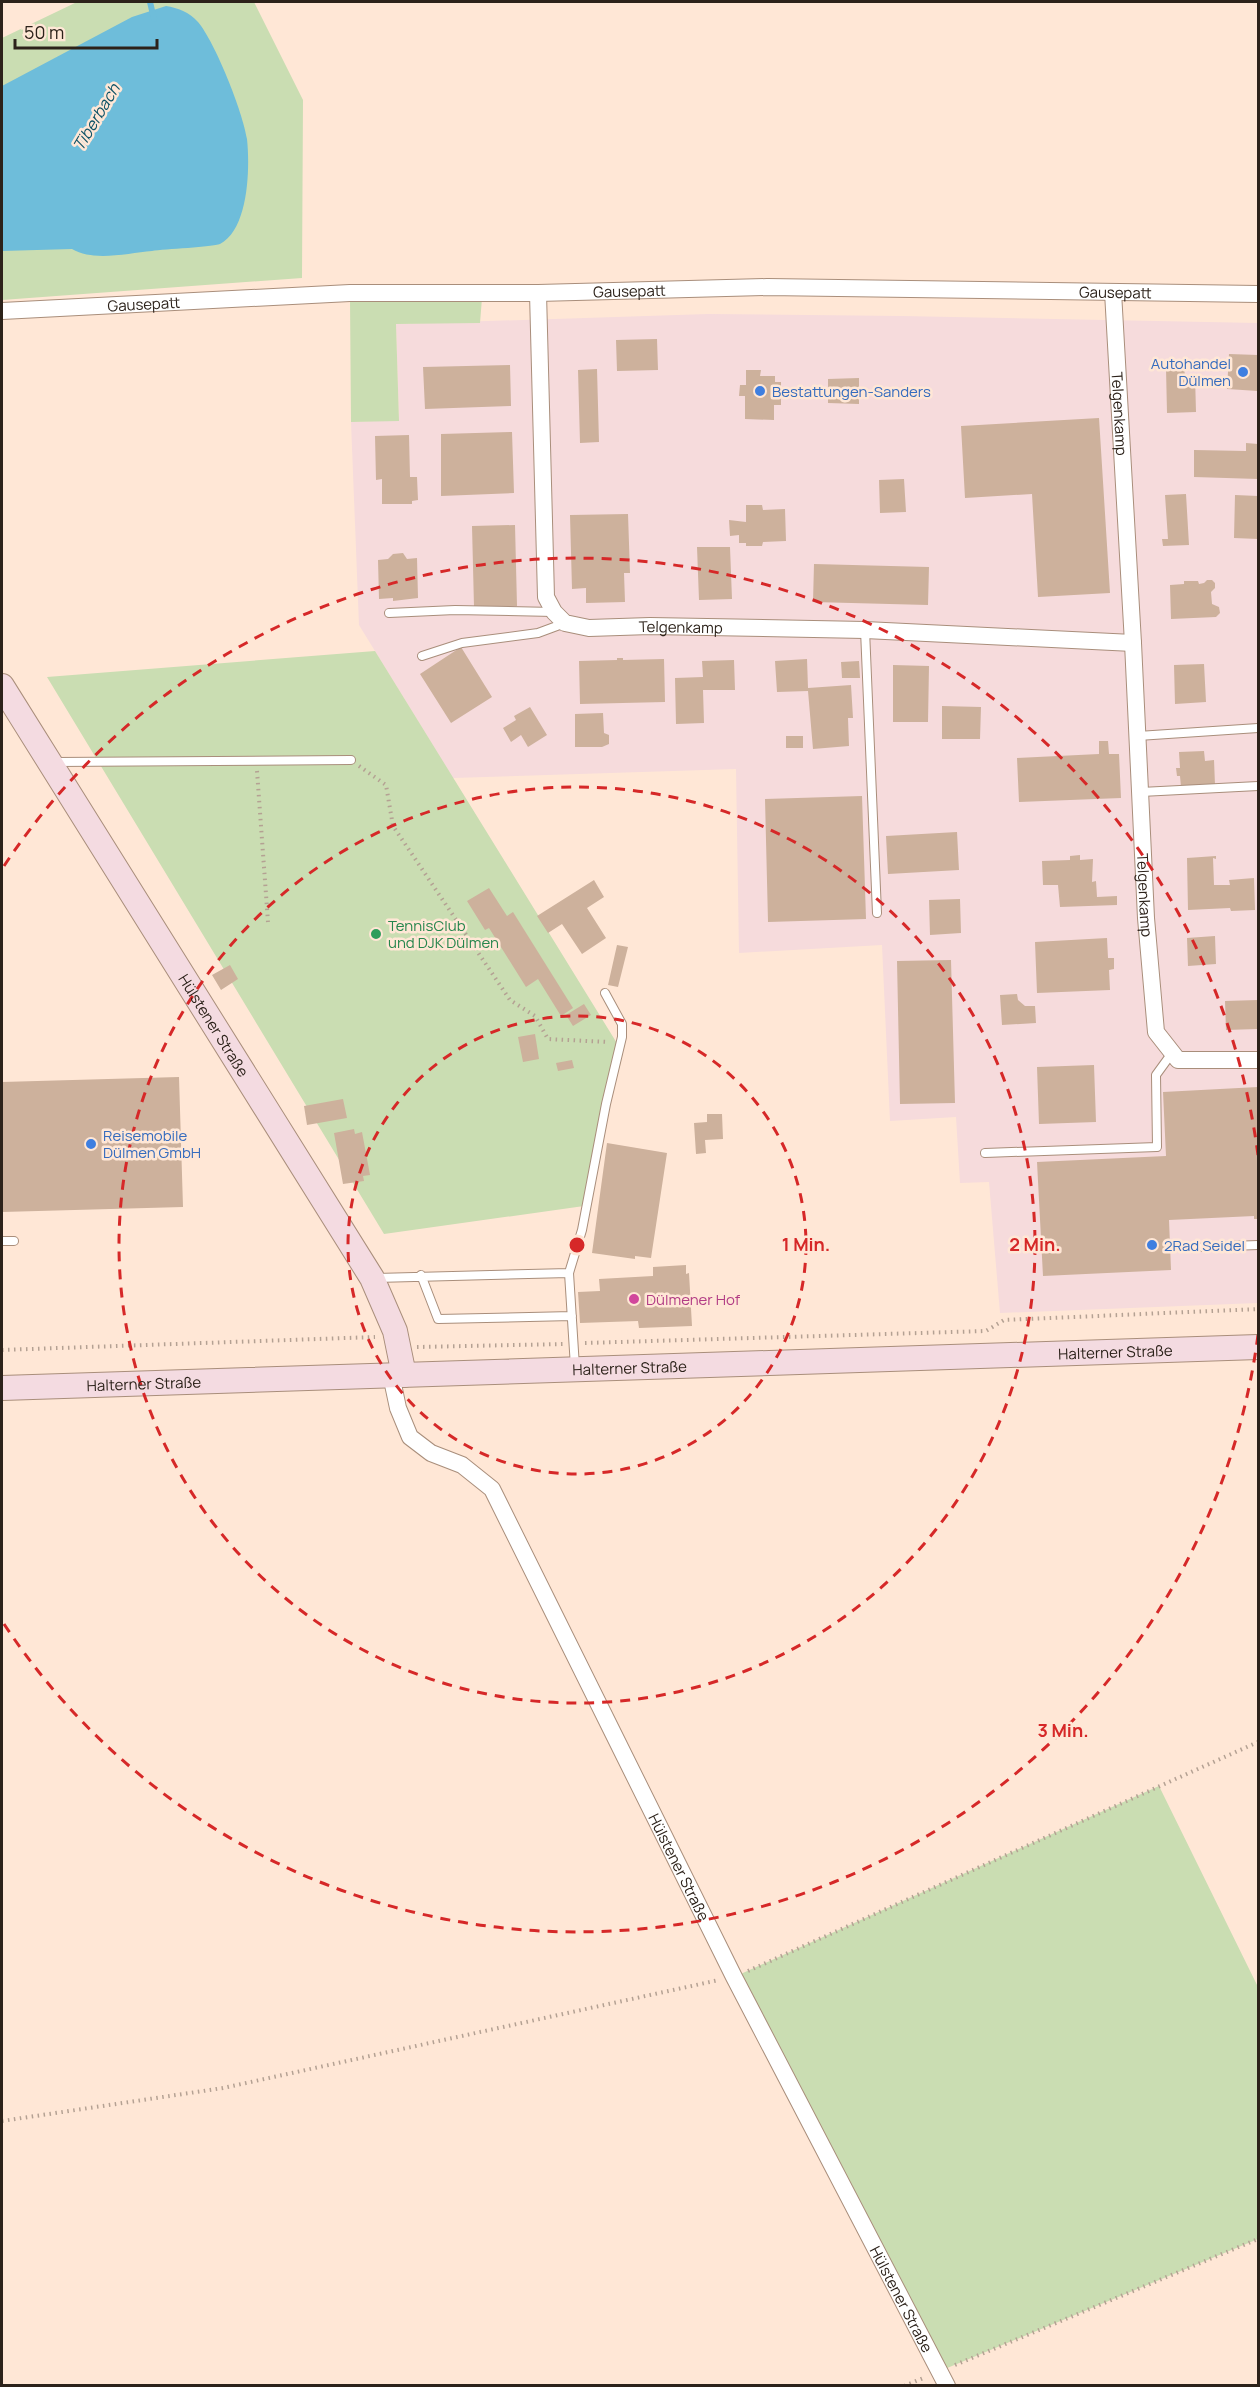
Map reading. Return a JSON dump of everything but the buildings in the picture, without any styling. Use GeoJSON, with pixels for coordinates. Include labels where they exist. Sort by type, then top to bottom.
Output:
{"type":"FeatureCollection","features":[{"type":"Feature","properties":{"kind":"main road","name":"Hülstener Straße"},"geometry":{"type":"LineString","coordinates":[[2,686],[372,1278],[398,1342],[398,1375]]}},
{"type":"Feature","properties":{"kind":"main road","name":"Halterner Straße"},"geometry":{"type":"LineString","coordinates":[[2,1388],[1258,1347]]}},
{"type":"Feature","properties":{"kind":"street","name":"Gausepatt"},"geometry":{"type":"LineString","coordinates":[[2,311],[311,295],[538,293],[767,287],[1258,294]]}},
{"type":"Feature","properties":{"kind":"street","name":"Telgenkamp"},"geometry":{"type":"LineString","coordinates":[[1113,292],[1146,918],[1156,1032],[1172,1053]]}},
{"type":"Feature","properties":{"kind":"street"},"geometry":{"type":"LineString","coordinates":[[538,293],[546,597],[559,618]]}},
{"type":"Feature","properties":{"kind":"street","name":"Telgenkamp"},"geometry":{"type":"LineString","coordinates":[[559,618],[589,628],[865,630],[1133,642]]}},
{"type":"Feature","properties":{"kind":"street"},"geometry":{"type":"LineString","coordinates":[[1172,1053],[1178,1060],[1258,1060]]}},
{"type":"Feature","properties":{"kind":"street","name":"Hülstener Straße"},"geometry":{"type":"LineString","coordinates":[[398,1375],[398,1408],[410,1437],[431,1453],[462,1465],[492,1490],[734,1977],[943,2378]]}},
{"type":"Feature","properties":{"kind":"lane"},"geometry":{"type":"LineString","coordinates":[[389,613],[455,610],[559,618]]}},
{"type":"Feature","properties":{"kind":"lane"},"geometry":{"type":"LineString","coordinates":[[422,656],[462,643],[538,633],[559,618]]}},
{"type":"Feature","properties":{"kind":"lane"},"geometry":{"type":"LineString","coordinates":[[865,630],[877,913]]}},
{"type":"Feature","properties":{"kind":"lane"},"geometry":{"type":"LineString","coordinates":[[1138,736],[1258,728]]}},
{"type":"Feature","properties":{"kind":"lane"},"geometry":{"type":"LineString","coordinates":[[49,762],[351,760]]}},
{"type":"Feature","properties":{"kind":"lane"},"geometry":{"type":"LineString","coordinates":[[1141,792],[1258,786]]}},
{"type":"Feature","properties":{"kind":"lane"},"geometry":{"type":"LineString","coordinates":[[575,1370],[569,1273],[582,1230],[621,1041],[622,1024],[605,993]]}},
{"type":"Feature","properties":{"kind":"lane"},"geometry":{"type":"LineString","coordinates":[[985,1153],[1157,1147],[1156,1075],[1172,1053]]}},
{"type":"Feature","properties":{"kind":"lane"},"geometry":{"type":"LineString","coordinates":[[2,1241],[14,1241]]}},
{"type":"Feature","properties":{"kind":"lane"},"geometry":{"type":"LineString","coordinates":[[1203,1247],[1258,1245]]}},
{"type":"Feature","properties":{"kind":"lane"},"geometry":{"type":"LineString","coordinates":[[372,1278],[569,1273]]}},
{"type":"Feature","properties":{"kind":"lane"},"geometry":{"type":"LineString","coordinates":[[421,1275],[438,1319],[572,1316]]}},
{"type":"Feature","properties":{"kind":"path"},"geometry":{"type":"LineString","coordinates":[[351,760],[386,785],[393,826],[510,1000],[534,1016],[548,1039],[621,1041]]}},
{"type":"Feature","properties":{"kind":"path"},"geometry":{"type":"LineString","coordinates":[[257,761],[267,922]]}},
{"type":"Feature","properties":{"kind":"path"},"geometry":{"type":"LineString","coordinates":[[2,1350],[370,1336],[424,1348],[986,1331],[1004,1320],[1258,1309]]}},
{"type":"Feature","properties":{"kind":"path"},"geometry":{"type":"LineString","coordinates":[[2,2121],[224,2088],[734,1977],[1258,1742]]}},
{"type":"Feature","properties":{"kind":"path"},"geometry":{"type":"LineString","coordinates":[[943,2378],[1258,2239]]}},
{"type":"Feature","properties":{"kind":"shaded area"},"geometry":{"type":"Polygon","coordinates":[[[708,314],[1258,323],[1258,1303],[1000,1313],[989,1182],[960,1183],[956,1117],[890,1121],[882,945],[739,953],[736,769],[453,778],[359,625],[351,422],[399,420],[396,324],[708,314]]]}},
{"type":"Feature","properties":{"kind":"green space"},"geometry":{"type":"Polygon","coordinates":[[[77,2],[254,2],[303,100],[302,278],[2,300],[2,38],[77,2]]]}},
{"type":"Feature","properties":{"kind":"green space"},"geometry":{"type":"Polygon","coordinates":[[[482,298],[480,323],[396,324],[399,421],[351,422],[350,299],[482,298]]]}},
{"type":"Feature","properties":{"kind":"green space","name":"TennisClub und DJK Dülmen"},"geometry":{"type":"Polygon","coordinates":[[[375,651],[623,1053],[584,1206],[384,1234],[47,677],[375,651]]]}},
{"type":"Feature","properties":{"kind":"green space"},"geometry":{"type":"Polygon","coordinates":[[[1159,1786],[1258,1987],[1258,2239],[940,2371],[734,1977],[1159,1786]]]}},
{"type":"Feature","properties":{"kind":"water"},"geometry":{"type":"Polygon","coordinates":[[[166,6],[179,9],[191,16],[205,32],[240,112],[247,139],[246,196],[237,225],[230,236],[216,245],[111,256],[90,255],[72,249],[2,251],[2,86],[132,17],[166,6]]]}},
{"type":"Feature","properties":{"kind":"waterway","name":"Tiberbach"},"geometry":{"type":"LineString","coordinates":[[150,2],[154,19]]}},
{"type":"Feature","properties":{"kind":"place","name":"Autohandel Dülmen"},"geometry":{"type":"Point","coordinates":[1243,372]}},
{"type":"Feature","properties":{"kind":"place","name":"Bestattungen-Sanders"},"geometry":{"type":"Point","coordinates":[760,391]}},
{"type":"Feature","properties":{"kind":"place","name":"TennisClub und DJK Dülmen"},"geometry":{"type":"Point","coordinates":[376,934]}},
{"type":"Feature","properties":{"kind":"place","name":"Reisemobile Dülmen GmbH"},"geometry":{"type":"Point","coordinates":[91,1144]}},
{"type":"Feature","properties":{"kind":"place","name":"2Rad Seidel"},"geometry":{"type":"Point","coordinates":[1152,1245]}},
{"type":"Feature","properties":{"kind":"place","name":"Dülmener Hof"},"geometry":{"type":"Point","coordinates":[634,1299]}}]}
